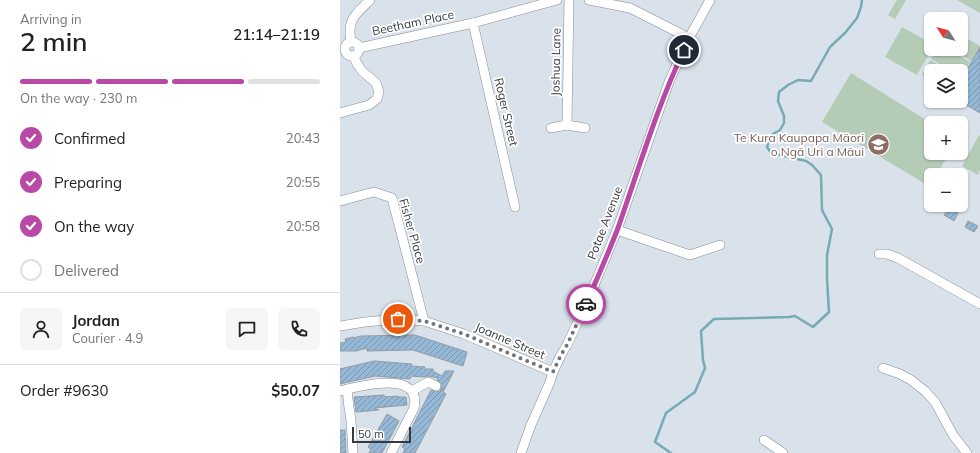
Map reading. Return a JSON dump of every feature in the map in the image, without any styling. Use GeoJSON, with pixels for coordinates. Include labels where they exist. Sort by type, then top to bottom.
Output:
{"type":"FeatureCollection","features":[{"type":"Feature","properties":{"kind":"street"},"geometry":{"type":"LineString","coordinates":[[354,56],[358,54],[350,33],[353,17],[370,0]]}},
{"type":"Feature","properties":{"kind":"street","name":"Beetham Place"},"geometry":{"type":"LineString","coordinates":[[355,45],[473,23],[557,0]]}},
{"type":"Feature","properties":{"kind":"street","name":"Joshua Lane"},"geometry":{"type":"LineString","coordinates":[[567,125],[569,0]]}},
{"type":"Feature","properties":{"kind":"street"},"geometry":{"type":"LineString","coordinates":[[588,0],[631,4],[689,38]]}},
{"type":"Feature","properties":{"kind":"street","name":"Potae Avenue"},"geometry":{"type":"LineString","coordinates":[[521,453],[553,372],[588,300],[617,230],[669,82],[689,38],[710,0]]}},
{"type":"Feature","properties":{"kind":"street","name":"Roger Street"},"geometry":{"type":"LineString","coordinates":[[473,23],[515,207]]}},
{"type":"Feature","properties":{"kind":"street"},"geometry":{"type":"LineString","coordinates":[[354,56],[348,55],[343,51],[346,45],[355,45]]}},
{"type":"Feature","properties":{"kind":"street"},"geometry":{"type":"LineString","coordinates":[[340,112],[369,105],[377,99],[379,92],[376,83],[362,71],[354,56]]}},
{"type":"Feature","properties":{"kind":"street"},"geometry":{"type":"LineString","coordinates":[[551,128],[567,125],[585,128]]}},
{"type":"Feature","properties":{"kind":"street","name":"Fisher Place"},"geometry":{"type":"LineString","coordinates":[[340,201],[374,192],[392,198],[424,321]]}},
{"type":"Feature","properties":{"kind":"street"},"geometry":{"type":"LineString","coordinates":[[617,230],[690,255],[720,245]]}},
{"type":"Feature","properties":{"kind":"street"},"geometry":{"type":"LineString","coordinates":[[879,254],[887,254],[898,258],[980,304]]}},
{"type":"Feature","properties":{"kind":"street","name":"Joanne Street"},"geometry":{"type":"LineString","coordinates":[[340,326],[398,319],[424,321],[464,334],[553,372]]}},
{"type":"Feature","properties":{"kind":"street"},"geometry":{"type":"LineString","coordinates":[[883,368],[912,380],[925,391],[935,402],[953,435],[967,453]]}},
{"type":"Feature","properties":{"kind":"street"},"geometry":{"type":"LineString","coordinates":[[412,391],[428,382],[436,386]]}},
{"type":"Feature","properties":{"kind":"street"},"geometry":{"type":"LineString","coordinates":[[353,453],[351,420],[344,390],[384,383],[408,386],[413,392],[416,401],[414,408],[391,453]]}},
{"type":"Feature","properties":{"kind":"street"},"geometry":{"type":"LineString","coordinates":[[764,440],[783,453]]}},
{"type":"Feature","properties":{"kind":"green space"},"geometry":{"type":"Polygon","coordinates":[[[897,0],[906,0],[895,19],[888,15],[897,0]]]}},
{"type":"Feature","properties":{"kind":"green space"},"geometry":{"type":"Polygon","coordinates":[[[957,0],[980,0],[980,13],[957,0]]]}},
{"type":"Feature","properties":{"kind":"green space"},"geometry":{"type":"Polygon","coordinates":[[[902,27],[924,39],[924,56],[928,56],[917,75],[885,57],[902,27]]]}},
{"type":"Feature","properties":{"kind":"green space"},"geometry":{"type":"Polygon","coordinates":[[[968,39],[980,46],[971,61],[963,56],[968,56],[968,39]]]}},
{"type":"Feature","properties":{"kind":"green space"},"geometry":{"type":"Polygon","coordinates":[[[933,56],[960,56],[970,62],[968,66],[968,64],[939,64],[931,59],[933,56]]]}},
{"type":"Feature","properties":{"kind":"green space"},"geometry":{"type":"Polygon","coordinates":[[[930,60],[937,64],[928,64],[930,60]]]}},
{"type":"Feature","properties":{"kind":"green space"},"geometry":{"type":"Polygon","coordinates":[[[851,73],[924,119],[924,160],[946,160],[940,168],[924,168],[924,183],[822,122],[851,73]]]}},
{"type":"Feature","properties":{"kind":"green space"},"geometry":{"type":"Polygon","coordinates":[[[979,135],[980,170],[978,175],[962,166],[965,160],[968,160],[968,155],[979,135]]]}},
{"type":"Feature","properties":{"kind":"building"},"geometry":{"type":"Polygon","coordinates":[[[980,47],[980,113],[968,106],[968,68],[980,47]]]}},
{"type":"Feature","properties":{"kind":"building"},"geometry":{"type":"Polygon","coordinates":[[[946,212],[958,213],[954,221],[944,215],[946,212]]]}},
{"type":"Feature","properties":{"kind":"building"},"geometry":{"type":"Polygon","coordinates":[[[968,221],[978,226],[974,232],[965,227],[968,221]]]}},
{"type":"Feature","properties":{"kind":"building"},"geometry":{"type":"Polygon","coordinates":[[[415,335],[467,352],[463,366],[413,350],[367,351],[367,348],[356,351],[340,351],[340,343],[346,342],[345,339],[353,337],[415,335]]]}},
{"type":"Feature","properties":{"kind":"building"},"geometry":{"type":"Polygon","coordinates":[[[374,361],[412,364],[411,366],[425,367],[424,369],[433,369],[433,371],[442,376],[445,371],[454,371],[443,392],[446,394],[415,453],[403,453],[405,449],[402,447],[431,390],[436,392],[440,391],[442,386],[441,383],[437,380],[438,378],[428,376],[411,376],[410,379],[375,376],[340,384],[340,369],[374,361]]]}},
{"type":"Feature","properties":{"kind":"building"},"geometry":{"type":"Polygon","coordinates":[[[384,395],[385,397],[406,397],[407,405],[374,408],[379,410],[356,412],[354,397],[384,395]]]}},
{"type":"Feature","properties":{"kind":"building"},"geometry":{"type":"Polygon","coordinates":[[[387,414],[399,421],[382,453],[369,453],[371,449],[368,447],[387,414]]]}},
{"type":"Feature","properties":{"kind":"building"},"geometry":{"type":"Polygon","coordinates":[[[340,430],[345,430],[346,453],[340,453],[340,430]]]}},
{"type":"Feature","properties":{"kind":"waterway"},"geometry":{"type":"LineString","coordinates":[[671,453],[655,442],[666,413],[695,392],[705,368],[701,331],[714,319],[795,316],[813,327],[829,312],[827,255],[832,229],[822,210],[821,175],[806,161],[771,153],[767,147],[773,134],[780,130],[784,123],[784,116],[778,101],[779,92],[798,80],[811,81],[830,47],[845,33],[857,18],[862,0]]}},
{"type":"Feature","properties":{"kind":"way so far"},"geometry":{"type":"LineString","coordinates":[[398,319],[424,321],[464,334],[553,372],[586,304]]}},
{"type":"Feature","properties":{"kind":"place","name":"Te Kura Kaupapa Māori o Ngā Uri a Māui"},"geometry":{"type":"Point","coordinates":[879,145]}},
{"type":"Feature","properties":{"kind":"route"},"geometry":{"type":"LineString","coordinates":[[586,304],[617,230],[669,82],[684,50]]}}]}
